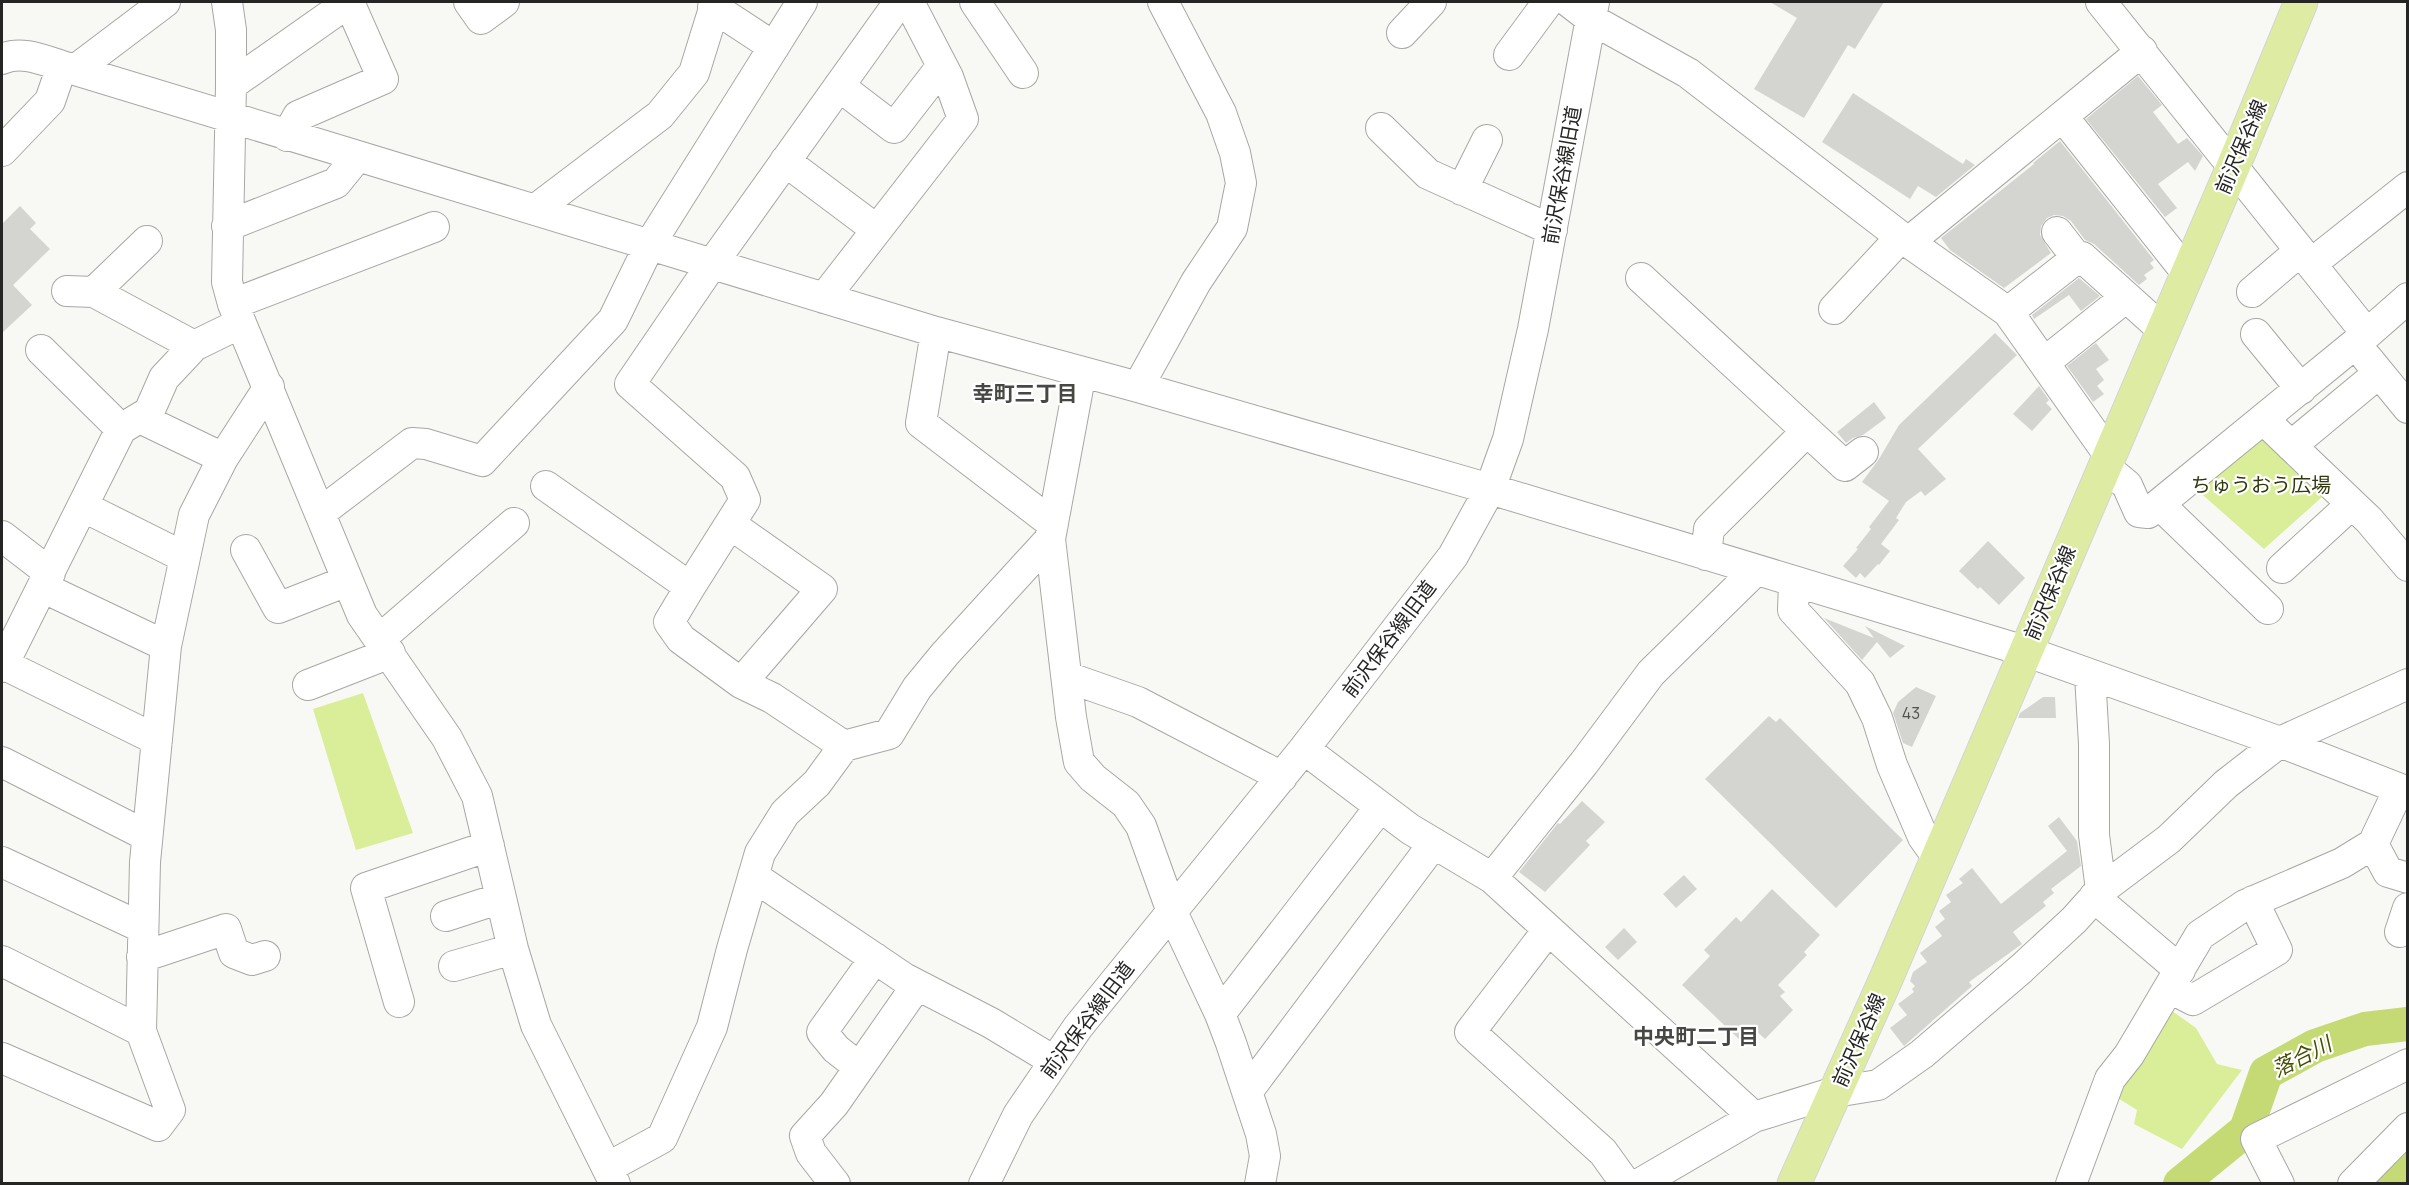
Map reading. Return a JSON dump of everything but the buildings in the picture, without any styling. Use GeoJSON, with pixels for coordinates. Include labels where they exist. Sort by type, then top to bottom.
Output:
{"type":"FeatureCollection","features":[{"type":"Feature","properties":{"kind":"main road","name":"前沢保谷線"},"geometry":{"type":"LineString","coordinates":[[1794,1184],[1938,858],[2233,167],[2301,2]]}},
{"type":"Feature","properties":{"kind":"street"},"geometry":{"type":"LineString","coordinates":[[2,151],[50,100],[69,68],[165,2]]}},
{"type":"Feature","properties":{"kind":"street"},"geometry":{"type":"LineString","coordinates":[[227,2],[231,30],[227,282],[237,314],[362,615],[447,738],[477,796],[513,949],[536,1025],[611,1176],[662,1138],[712,1027],[760,853],[784,813],[817,783],[844,746],[889,734],[917,688],[1051,531]]}},
{"type":"Feature","properties":{"kind":"street"},"geometry":{"type":"LineString","coordinates":[[231,85],[349,2],[383,79],[298,116],[287,136]]}},
{"type":"Feature","properties":{"kind":"street"},"geometry":{"type":"LineString","coordinates":[[469,2],[481,19],[504,2]]}},
{"type":"Feature","properties":{"kind":"street"},"geometry":{"type":"LineString","coordinates":[[320,513],[412,443],[426,444],[482,461],[614,320],[650,244],[802,2]]}},
{"type":"Feature","properties":{"kind":"street"},"geometry":{"type":"LineString","coordinates":[[824,298],[963,119],[942,66],[910,2],[897,5],[712,264],[630,384],[735,477],[745,500],[669,622],[681,639],[741,684],[772,698],[844,746]]}},
{"type":"Feature","properties":{"kind":"street"},"geometry":{"type":"LineString","coordinates":[[975,2],[1023,73]]}},
{"type":"Feature","properties":{"kind":"street"},"geometry":{"type":"LineString","coordinates":[[1402,33],[1431,2]]}},
{"type":"Feature","properties":{"kind":"street"},"geometry":{"type":"LineString","coordinates":[[1509,56],[1548,2]]}},
{"type":"Feature","properties":{"kind":"street"},"geometry":{"type":"LineString","coordinates":[[2101,2],[2305,257],[2361,339],[2379,373],[2408,408]]}},
{"type":"Feature","properties":{"kind":"street"},"geometry":{"type":"LineString","coordinates":[[536,209],[660,115],[694,73],[714,4],[774,47]]}},
{"type":"Feature","properties":{"kind":"street"},"geometry":{"type":"LineString","coordinates":[[1585,8],[1688,73],[1906,239],[2008,312],[2045,362],[2107,460],[2127,485],[2139,512],[2148,513],[2264,420],[2408,298]]}},
{"type":"Feature","properties":{"kind":"street","name":"前沢保谷線旧道"},"geometry":{"type":"LineString","coordinates":[[984,1184],[1018,1115],[1054,1061],[1098,1003],[1282,777],[1453,556],[1490,489],[1508,439],[1533,329],[1552,230],[1585,8]]}},
{"type":"Feature","properties":{"kind":"street"},"geometry":{"type":"LineString","coordinates":[[1138,387],[1196,282],[1232,228],[1241,183],[1235,153],[1221,113],[1175,9]]}},
{"type":"Feature","properties":{"kind":"street"},"geometry":{"type":"LineString","coordinates":[[1834,309],[1906,239],[2063,117],[2142,51]]}},
{"type":"Feature","properties":{"kind":"street"},"geometry":{"type":"LineString","coordinates":[[2,59],[8,56],[24,55],[69,68],[936,332],[1138,387],[1490,489],[2025,651],[2280,742],[2403,790],[2373,844],[2342,863],[2253,901],[2200,935],[2129,1054],[2110,1078],[2071,1184]]}},
{"type":"Feature","properties":{"kind":"street"},"geometry":{"type":"LineString","coordinates":[[839,86],[894,128],[942,66]]}},
{"type":"Feature","properties":{"kind":"street"},"geometry":{"type":"LineString","coordinates":[[2063,117],[2187,273]]}},
{"type":"Feature","properties":{"kind":"street"},"geometry":{"type":"LineString","coordinates":[[1381,128],[1428,174],[1552,230]]}},
{"type":"Feature","properties":{"kind":"street"},"geometry":{"type":"LineString","coordinates":[[1462,190],[1487,140]]}},
{"type":"Feature","properties":{"kind":"street"},"geometry":{"type":"LineString","coordinates":[[227,226],[336,183],[357,157]]}},
{"type":"Feature","properties":{"kind":"street"},"geometry":{"type":"LineString","coordinates":[[785,161],[877,230]]}},
{"type":"Feature","properties":{"kind":"street"},"geometry":{"type":"LineString","coordinates":[[2252,292],[2408,188]]}},
{"type":"Feature","properties":{"kind":"street"},"geometry":{"type":"LineString","coordinates":[[157,740],[2,665],[84,507],[131,424],[149,412],[164,378],[194,346],[237,314],[434,227]]}},
{"type":"Feature","properties":{"kind":"street"},"geometry":{"type":"LineString","coordinates":[[2056,232],[2077,258]]}},
{"type":"Feature","properties":{"kind":"street"},"geometry":{"type":"LineString","coordinates":[[147,241],[81,292],[194,346]]}},
{"type":"Feature","properties":{"kind":"street"},"geometry":{"type":"LineString","coordinates":[[2008,312],[2029,279],[2082,257],[2162,329]]}},
{"type":"Feature","properties":{"kind":"street"},"geometry":{"type":"LineString","coordinates":[[1641,278],[1845,466],[1863,452]]}},
{"type":"Feature","properties":{"kind":"street"},"geometry":{"type":"LineString","coordinates":[[2045,362],[2125,298]]}},
{"type":"Feature","properties":{"kind":"street"},"geometry":{"type":"LineString","coordinates":[[936,332],[921,423],[1051,531]]}},
{"type":"Feature","properties":{"kind":"street"},"geometry":{"type":"LineString","coordinates":[[2256,334],[2338,418]]}},
{"type":"Feature","properties":{"kind":"street"},"geometry":{"type":"LineString","coordinates":[[41,350],[131,424],[223,458]]}},
{"type":"Feature","properties":{"kind":"street"},"geometry":{"type":"LineString","coordinates":[[1081,372],[1051,531],[1066,678],[1080,762],[1093,778],[1126,804],[1141,826],[1172,912],[1220,1014],[1261,1134],[1265,1156],[1260,1184]]}},
{"type":"Feature","properties":{"kind":"street"},"geometry":{"type":"LineString","coordinates":[[2291,446],[2338,418],[2379,373]]}},
{"type":"Feature","properties":{"kind":"street"},"geometry":{"type":"LineString","coordinates":[[2,1058],[158,1126],[170,1110],[141,1031],[147,836],[166,646],[194,515],[223,458],[269,387]]}},
{"type":"Feature","properties":{"kind":"street"},"geometry":{"type":"LineString","coordinates":[[2264,420],[2369,520],[2408,566]]}},
{"type":"Feature","properties":{"kind":"street"},"geometry":{"type":"LineString","coordinates":[[1706,555],[1709,529],[1807,431]]}},
{"type":"Feature","properties":{"kind":"street"},"geometry":{"type":"LineString","coordinates":[[546,486],[690,587]]}},
{"type":"Feature","properties":{"kind":"street"},"geometry":{"type":"LineString","coordinates":[[2159,504],[2268,609]]}},
{"type":"Feature","properties":{"kind":"street"},"geometry":{"type":"LineString","coordinates":[[2282,568],[2352,504]]}},
{"type":"Feature","properties":{"kind":"street"},"geometry":{"type":"LineString","coordinates":[[84,507],[184,557]]}},
{"type":"Feature","properties":{"kind":"street"},"geometry":{"type":"LineString","coordinates":[[308,685],[385,646],[514,523]]}},
{"type":"Feature","properties":{"kind":"street"},"geometry":{"type":"LineString","coordinates":[[730,524],[822,589],[741,684]]}},
{"type":"Feature","properties":{"kind":"street"},"geometry":{"type":"LineString","coordinates":[[2,536],[46,580],[166,646]]}},
{"type":"Feature","properties":{"kind":"street"},"geometry":{"type":"LineString","coordinates":[[246,550],[278,608],[347,581]]}},
{"type":"Feature","properties":{"kind":"street"},"geometry":{"type":"LineString","coordinates":[[1492,878],[1584,763],[1651,673],[1756,570]]}},
{"type":"Feature","properties":{"kind":"street"},"geometry":{"type":"LineString","coordinates":[[1794,582],[1793,610],[1860,683],[1877,718],[1892,765],[1923,837],[1938,858]]}},
{"type":"Feature","properties":{"kind":"street"},"geometry":{"type":"LineString","coordinates":[[2090,675],[2094,744],[2094,835],[2098,894],[2193,1000],[2277,950],[2253,901]]}},
{"type":"Feature","properties":{"kind":"street"},"geometry":{"type":"LineString","coordinates":[[1066,678],[1138,702],[1282,777]]}},
{"type":"Feature","properties":{"kind":"street"},"geometry":{"type":"LineString","coordinates":[[1639,1184],[1754,1117],[1835,1092],[1878,1085],[1922,1054],[2028,963],[2098,894],[2169,840],[2226,784],[2280,742],[2408,684]]}},
{"type":"Feature","properties":{"kind":"street"},"geometry":{"type":"LineString","coordinates":[[1304,749],[1410,829],[1492,878],[1754,1117]]}},
{"type":"Feature","properties":{"kind":"street"},"geometry":{"type":"LineString","coordinates":[[2,762],[147,836]]}},
{"type":"Feature","properties":{"kind":"street"},"geometry":{"type":"LineString","coordinates":[[1220,1014],[1380,807]]}},
{"type":"Feature","properties":{"kind":"street"},"geometry":{"type":"LineString","coordinates":[[1247,1092],[1434,843]]}},
{"type":"Feature","properties":{"kind":"street"},"geometry":{"type":"LineString","coordinates":[[2373,844],[2388,872],[2408,878]]}},
{"type":"Feature","properties":{"kind":"street"},"geometry":{"type":"LineString","coordinates":[[399,1002],[366,888],[489,846]]}},
{"type":"Feature","properties":{"kind":"street"},"geometry":{"type":"LineString","coordinates":[[2,862],[143,928]]}},
{"type":"Feature","properties":{"kind":"street"},"geometry":{"type":"LineString","coordinates":[[753,876],[917,985],[991,1023],[1054,1061]]}},
{"type":"Feature","properties":{"kind":"street"},"geometry":{"type":"LineString","coordinates":[[446,916],[501,898]]}},
{"type":"Feature","properties":{"kind":"street"},"geometry":{"type":"LineString","coordinates":[[142,957],[226,929],[234,953],[252,960],[265,956]]}},
{"type":"Feature","properties":{"kind":"street"},"geometry":{"type":"LineString","coordinates":[[1548,930],[1470,1032],[1603,1152],[1626,1184]]}},
{"type":"Feature","properties":{"kind":"street"},"geometry":{"type":"LineString","coordinates":[[454,966],[513,949]]}},
{"type":"Feature","properties":{"kind":"street"},"geometry":{"type":"LineString","coordinates":[[859,1067],[836,1049],[822,1032],[875,958]]}},
{"type":"Feature","properties":{"kind":"street"},"geometry":{"type":"LineString","coordinates":[[2,962],[141,1031]]}},
{"type":"Feature","properties":{"kind":"street"},"geometry":{"type":"LineString","coordinates":[[835,1184],[811,1154],[805,1136],[834,1104],[917,985]]}},
{"type":"Feature","properties":{"kind":"street"},"geometry":{"type":"LineString","coordinates":[[2279,1184],[2256,1139],[2408,1064]]}},
{"type":"Feature","properties":{"kind":"street"},"geometry":{"type":"LineString","coordinates":[[2353,1184],[2408,1128]]}},
{"type":"Feature","properties":{"kind":"green space","name":"ちゅうおう広場"},"geometry":{"type":"Polygon","coordinates":[[[2264,425],[2331,489],[2264,549],[2188,482],[2264,425]]]}},
{"type":"Feature","properties":{"kind":"green space"},"geometry":{"type":"Polygon","coordinates":[[[363,693],[413,833],[356,850],[313,709],[363,693]]]}},
{"type":"Feature","properties":{"kind":"green space"},"geometry":{"type":"Polygon","coordinates":[[[2165,1006],[2196,1028],[2217,1064],[2242,1070],[2182,1149],[2134,1124],[2137,1110],[2113,1095],[2165,1006]]]}},
{"type":"Feature","properties":{"kind":"waterway","name":"落合川"},"geometry":{"type":"LineString","coordinates":[[2180,1184],[2246,1130],[2266,1073],[2315,1046],[2365,1029],[2408,1024]]}},
{"type":"Feature","properties":{"kind":"waterway","name":"落合川"},"geometry":{"type":"LineString","coordinates":[[2387,1184],[2408,1164]]}},
{"type":"Feature","properties":{"kind":"district","name":"幸町三丁目"},"geometry":{"type":"Point","coordinates":[1025,394]}},
{"type":"Feature","properties":{"kind":"district","name":"中央町二丁目"},"geometry":{"type":"Point","coordinates":[1696,1037]}}]}
